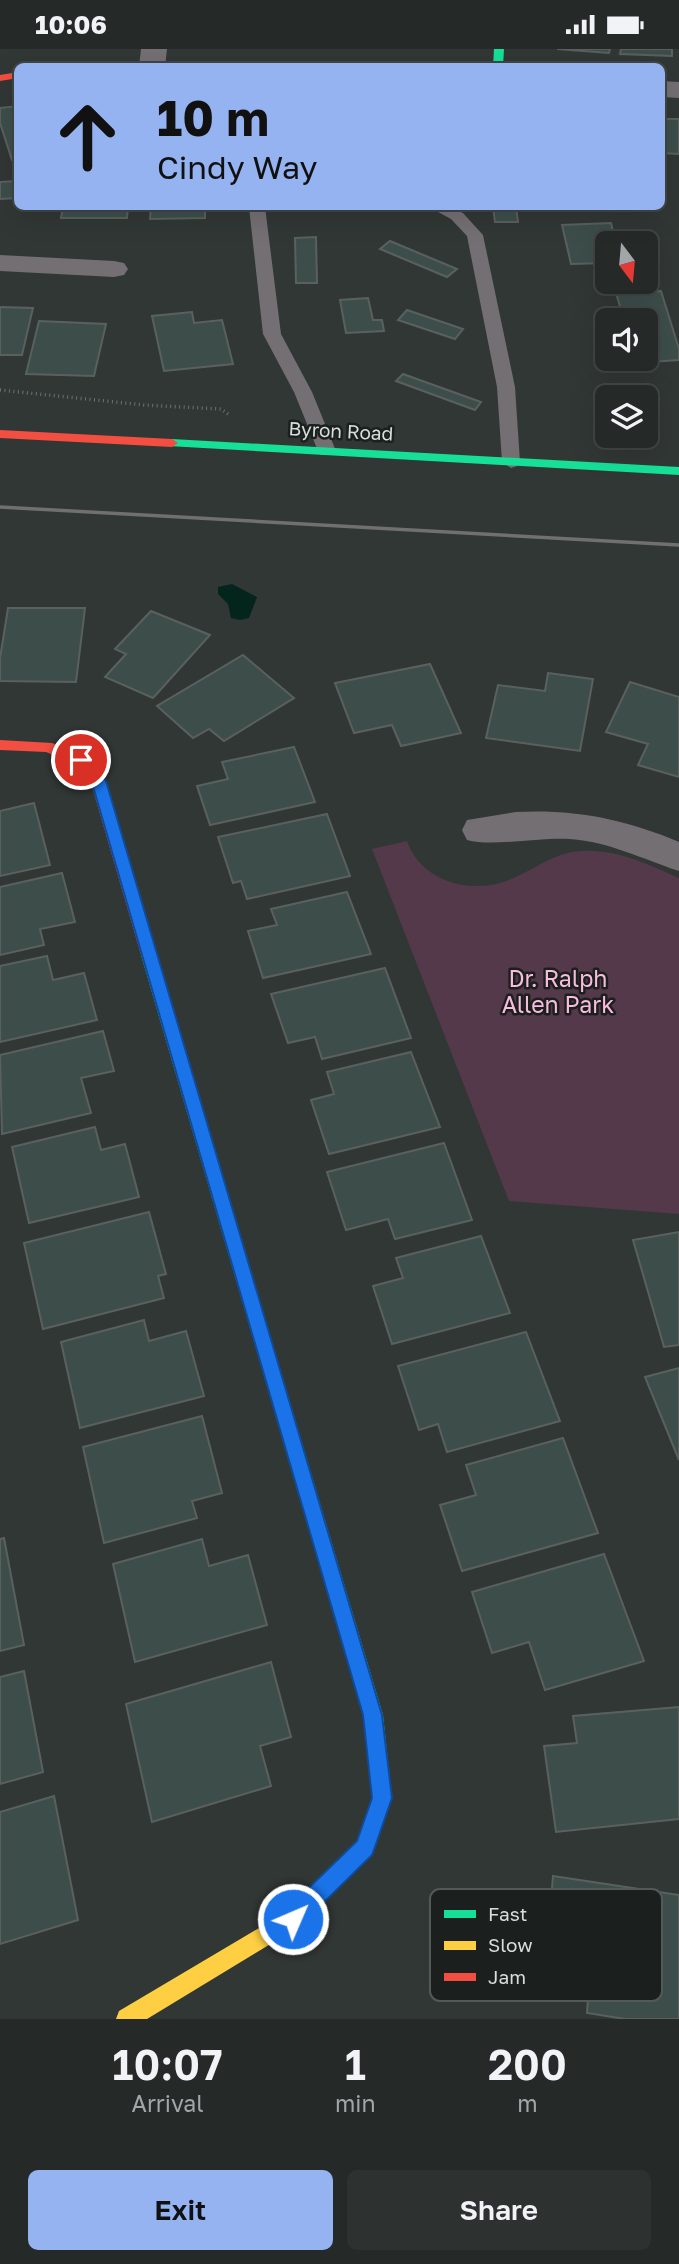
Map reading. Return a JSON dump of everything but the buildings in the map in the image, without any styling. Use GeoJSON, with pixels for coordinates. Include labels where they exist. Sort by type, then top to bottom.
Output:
{"type":"FeatureCollection","features":[{"type":"Feature","properties":{"kind":"street"},"geometry":{"type":"LineString","coordinates":[[0,263],[114,269]]}},
{"type":"Feature","properties":{"kind":"street","name":"Byron Road"},"geometry":{"type":"LineString","coordinates":[[0,434],[679,471]]}},
{"type":"Feature","properties":{"kind":"street"},"geometry":{"type":"LineString","coordinates":[[0,745],[47,747],[81,760],[98,781],[373,1715],[382,1798],[365,1847],[293,1919],[127,2019]]}},
{"type":"Feature","properties":{"kind":"street"},"geometry":{"type":"LineString","coordinates":[[480,830],[522,824],[590,827],[625,835],[679,857]]}},
{"type":"Feature","properties":{"kind":"lane"},"geometry":{"type":"LineString","coordinates":[[257,210],[272,334],[303,392],[327,451]]}},
{"type":"Feature","properties":{"kind":"lane"},"geometry":{"type":"LineString","coordinates":[[444,210],[457,215],[475,235],[506,387],[511,462]]}},
{"type":"Feature","properties":{"kind":"green space","name":"Dr. Ralph Allen Park"},"geometry":{"type":"Polygon","coordinates":[[[407,841],[424,867],[436,876],[465,885],[496,884],[553,858],[581,851],[619,855],[679,878],[679,1214],[509,1201],[372,849],[407,841]]]}},
{"type":"Feature","properties":{"kind":"shaded area"},"geometry":{"type":"Polygon","coordinates":[[[232,584],[257,597],[249,618],[231,618],[228,604],[218,594],[218,587],[232,584]]]}},
{"type":"Feature","properties":{"kind":"railway"},"geometry":{"type":"LineString","coordinates":[[0,507],[679,545]]}},
{"type":"Feature","properties":{"kind":"traffic: fast"},"geometry":{"type":"LineString","coordinates":[[498,63],[499,49]]}},
{"type":"Feature","properties":{"kind":"traffic: fast"},"geometry":{"type":"LineString","coordinates":[[172,443],[679,471]]}},
{"type":"Feature","properties":{"kind":"traffic: fast"},"geometry":{"type":"LineString","coordinates":[[149,955],[373,1715],[380,1779]]}},
{"type":"Feature","properties":{"kind":"traffic: slow"},"geometry":{"type":"LineString","coordinates":[[127,2019],[293,1919],[365,1847],[382,1798],[380,1779]]}},
{"type":"Feature","properties":{"kind":"traffic: jam"},"geometry":{"type":"LineString","coordinates":[[0,78],[14,76]]}},
{"type":"Feature","properties":{"kind":"traffic: jam"},"geometry":{"type":"LineString","coordinates":[[0,434],[172,443]]}},
{"type":"Feature","properties":{"kind":"traffic: jam"},"geometry":{"type":"LineString","coordinates":[[0,745],[47,747],[81,760],[98,781],[149,955]]}},
{"type":"Feature","properties":{"kind":"route"},"geometry":{"type":"LineString","coordinates":[[81,760],[98,781],[373,1715],[382,1798],[365,1847],[293,1919]]}}]}
